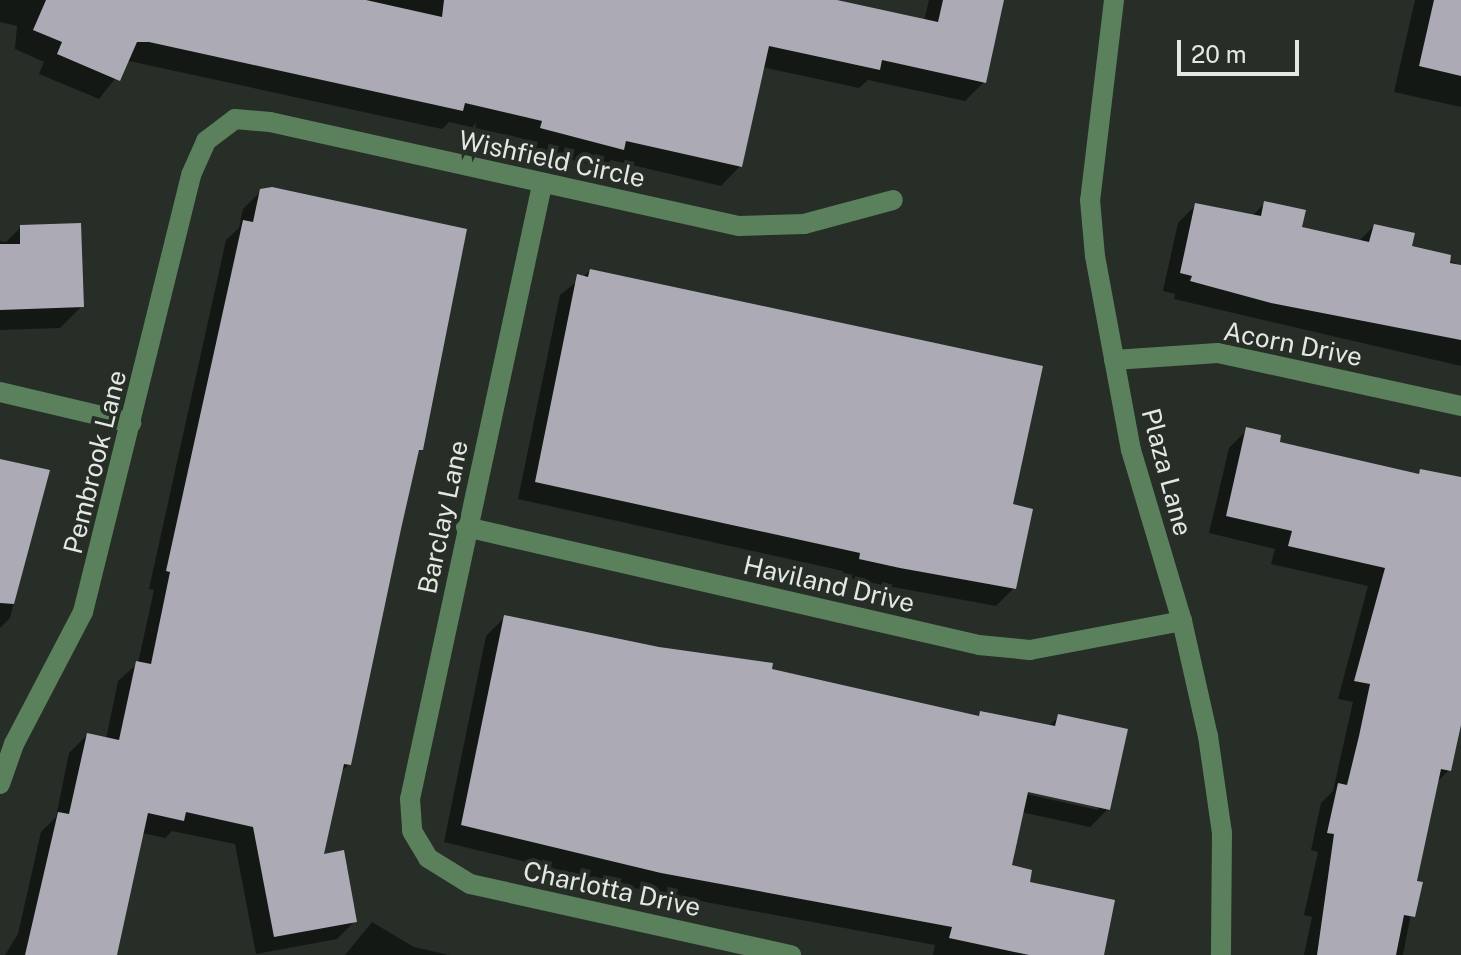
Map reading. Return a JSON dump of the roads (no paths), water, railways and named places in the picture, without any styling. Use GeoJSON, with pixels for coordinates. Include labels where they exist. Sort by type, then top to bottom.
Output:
{"type":"FeatureCollection","features":[{"type":"Feature","properties":{"kind":"street","name":"Plaza Lane"},"geometry":{"type":"LineString","coordinates":[[1114,0],[1090,200],[1131,450],[1182,621],[1208,736],[1222,833],[1221,955]]}},
{"type":"Feature","properties":{"kind":"street","name":"Wishfield Circle"},"geometry":{"type":"LineString","coordinates":[[206,141],[235,119],[270,122],[542,185],[739,226],[804,224],[893,200]]}},
{"type":"Feature","properties":{"kind":"street","name":"Pembrook Lane"},"geometry":{"type":"LineString","coordinates":[[0,784],[14,744],[83,612],[191,175],[206,141]]}},
{"type":"Feature","properties":{"kind":"street","name":"Barclay Lane"},"geometry":{"type":"LineString","coordinates":[[428,858],[412,831],[410,799],[466,527],[542,185]]}},
{"type":"Feature","properties":{"kind":"street","name":"Acorn Drive"},"geometry":{"type":"LineString","coordinates":[[1114,360],[1218,353],[1461,406]]}},
{"type":"Feature","properties":{"kind":"street"},"geometry":{"type":"LineString","coordinates":[[0,392],[131,423]]}},
{"type":"Feature","properties":{"kind":"street","name":"Haviland Drive"},"geometry":{"type":"LineString","coordinates":[[466,527],[979,645],[1030,650],[1182,621]]}},
{"type":"Feature","properties":{"kind":"street","name":"Charlotta Drive"},"geometry":{"type":"LineString","coordinates":[[428,858],[470,884],[791,955]]}}]}
